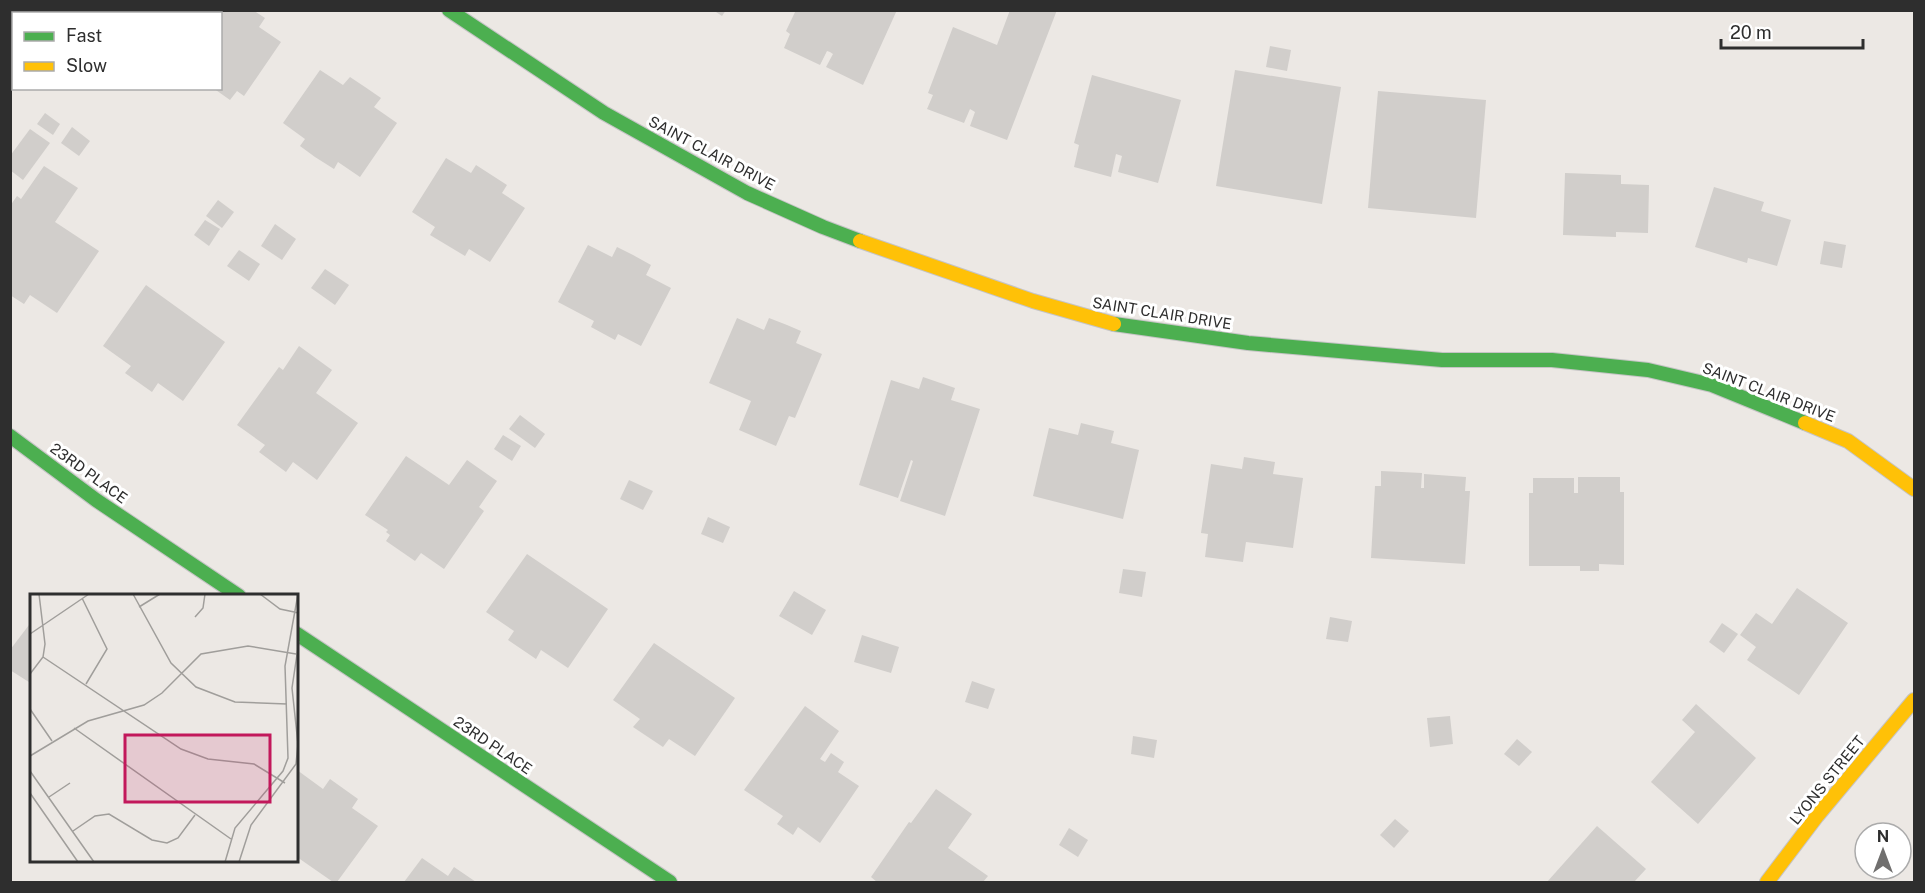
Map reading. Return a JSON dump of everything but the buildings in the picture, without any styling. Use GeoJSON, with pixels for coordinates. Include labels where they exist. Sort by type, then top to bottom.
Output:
{"type":"FeatureCollection","features":[{"type":"Feature","properties":{"kind":"street","name":"SAINT CLAIR DRIVE"},"geometry":{"type":"LineString","coordinates":[[449,10],[604,113],[747,192],[823,227],[1022,298],[1105,324],[1248,343],[1442,360],[1552,360],[1648,369],[1712,385],[1848,441],[1914,489]]}},
{"type":"Feature","properties":{"kind":"street","name":"23RD PLACE"},"geometry":{"type":"LineString","coordinates":[[10,435],[96,500],[236,594]]}},
{"type":"Feature","properties":{"kind":"street","name":"23RD PLACE"},"geometry":{"type":"LineString","coordinates":[[298,635],[670,882]]}},
{"type":"Feature","properties":{"kind":"street","name":"LYONS STREET"},"geometry":{"type":"LineString","coordinates":[[1767,882],[1817,816],[1914,700]]}},
{"type":"Feature","properties":{"kind":"traffic: fast"},"geometry":{"type":"LineString","coordinates":[[449,10],[604,113],[747,193],[860,241]]}},
{"type":"Feature","properties":{"kind":"traffic: fast"},"geometry":{"type":"LineString","coordinates":[[1114,324],[1248,343],[1442,360],[1552,360],[1648,370],[1712,385],[1805,423]]}},
{"type":"Feature","properties":{"kind":"traffic: fast"},"geometry":{"type":"LineString","coordinates":[[10,436],[96,500],[236,594]]}},
{"type":"Feature","properties":{"kind":"traffic: fast"},"geometry":{"type":"LineString","coordinates":[[298,635],[670,882]]}},
{"type":"Feature","properties":{"kind":"traffic: slow"},"geometry":{"type":"LineString","coordinates":[[860,241],[1033,301],[1114,324]]}},
{"type":"Feature","properties":{"kind":"traffic: slow"},"geometry":{"type":"LineString","coordinates":[[1805,423],[1848,441],[1914,489]]}},
{"type":"Feature","properties":{"kind":"traffic: slow"},"geometry":{"type":"LineString","coordinates":[[1767,882],[1817,816],[1914,700]]}}]}
